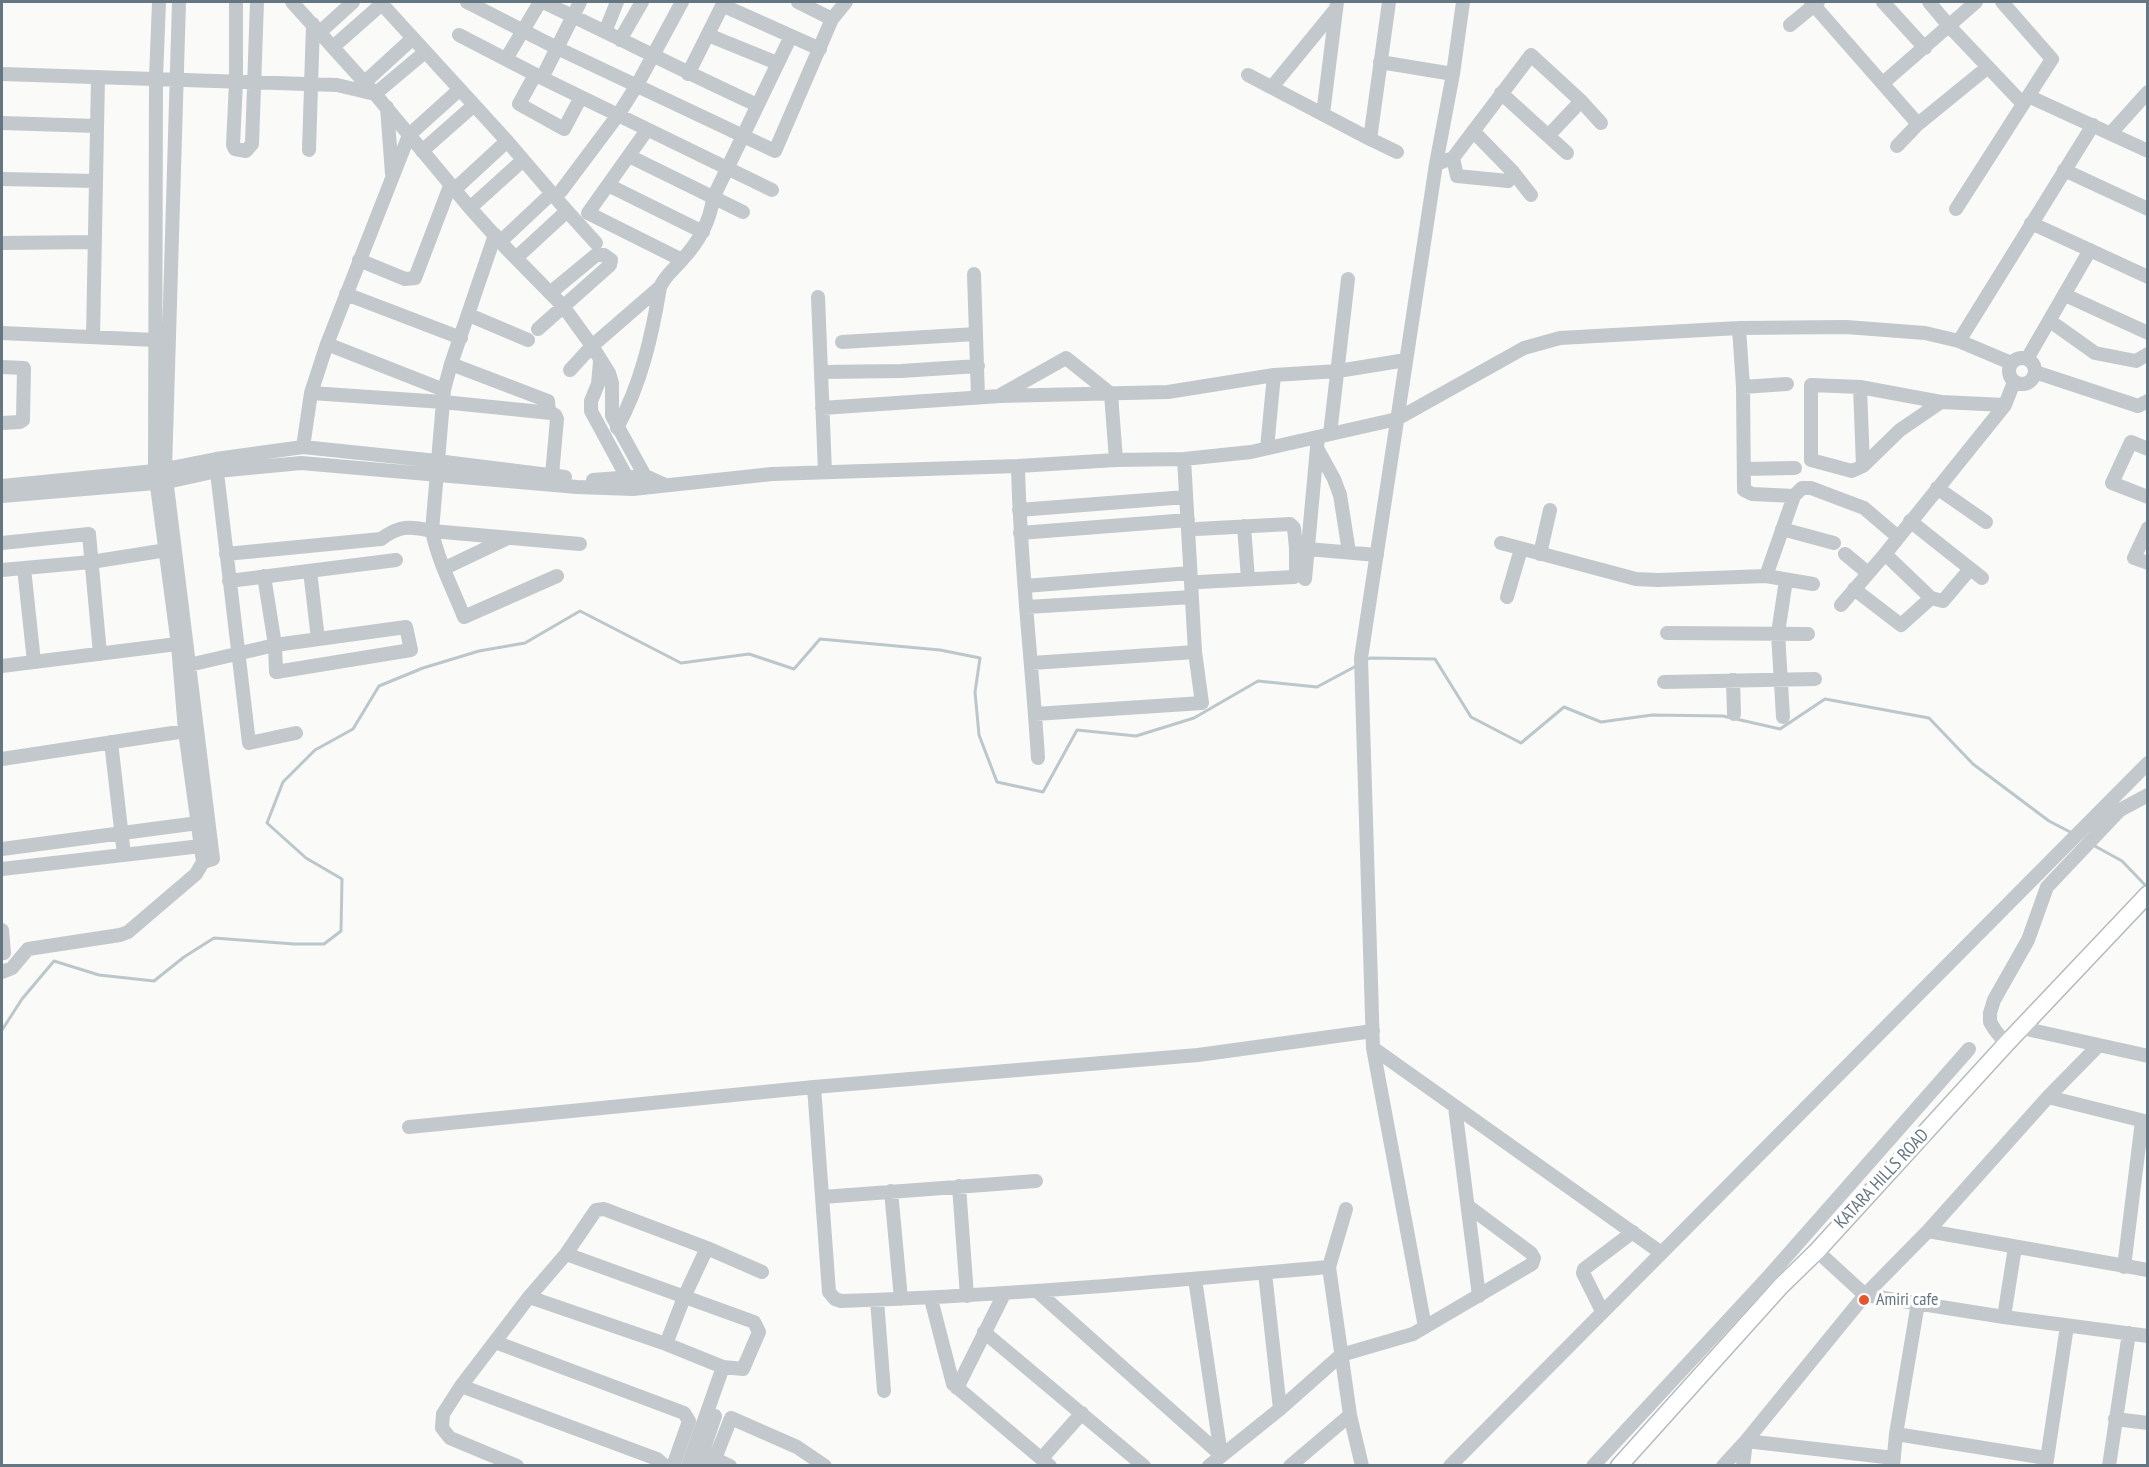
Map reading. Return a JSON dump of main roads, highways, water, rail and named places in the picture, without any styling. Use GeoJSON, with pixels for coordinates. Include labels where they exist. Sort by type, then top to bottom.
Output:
{"type":"FeatureCollection","features":[{"type":"Feature","properties":{"kind":"main road","name":"KATARA HILLS ROAD"},"geometry":{"type":"LineString","coordinates":[[1619,1466],[1775,1280],[1817,1251],[2006,1044],[2148,894]]}},
{"type":"Feature","properties":{"kind":"waterway"},"geometry":{"type":"LineString","coordinates":[[2,1030],[22,999],[54,961],[99,975],[154,981],[184,957],[214,938],[324,944],[341,931],[342,879],[306,858],[267,823],[283,782],[315,750],[353,729],[379,686],[423,668],[479,651],[525,643],[580,611],[681,663],[749,654],[794,669],[820,639],[940,650],[980,658],[975,692],[979,735],[997,782],[1043,792],[1077,730],[1136,736],[1194,718],[1258,681],[1317,687],[1358,665]]}},
{"type":"Feature","properties":{"kind":"waterway"},"geometry":{"type":"LineString","coordinates":[[1366,660],[1370,658],[1435,659],[1471,717],[1521,743],[1564,707],[1601,722],[1652,715],[1723,716],[1780,729],[1825,699],[1929,718],[1973,764],[2049,821],[2072,833]]}},
{"type":"Feature","properties":{"kind":"waterway"},"geometry":{"type":"LineString","coordinates":[[2093,845],[2122,861],[2148,888]]}},
{"type":"Feature","properties":{"kind":"place","name":"Amiri cafe"},"geometry":{"type":"Point","coordinates":[1864,1300]}}]}
